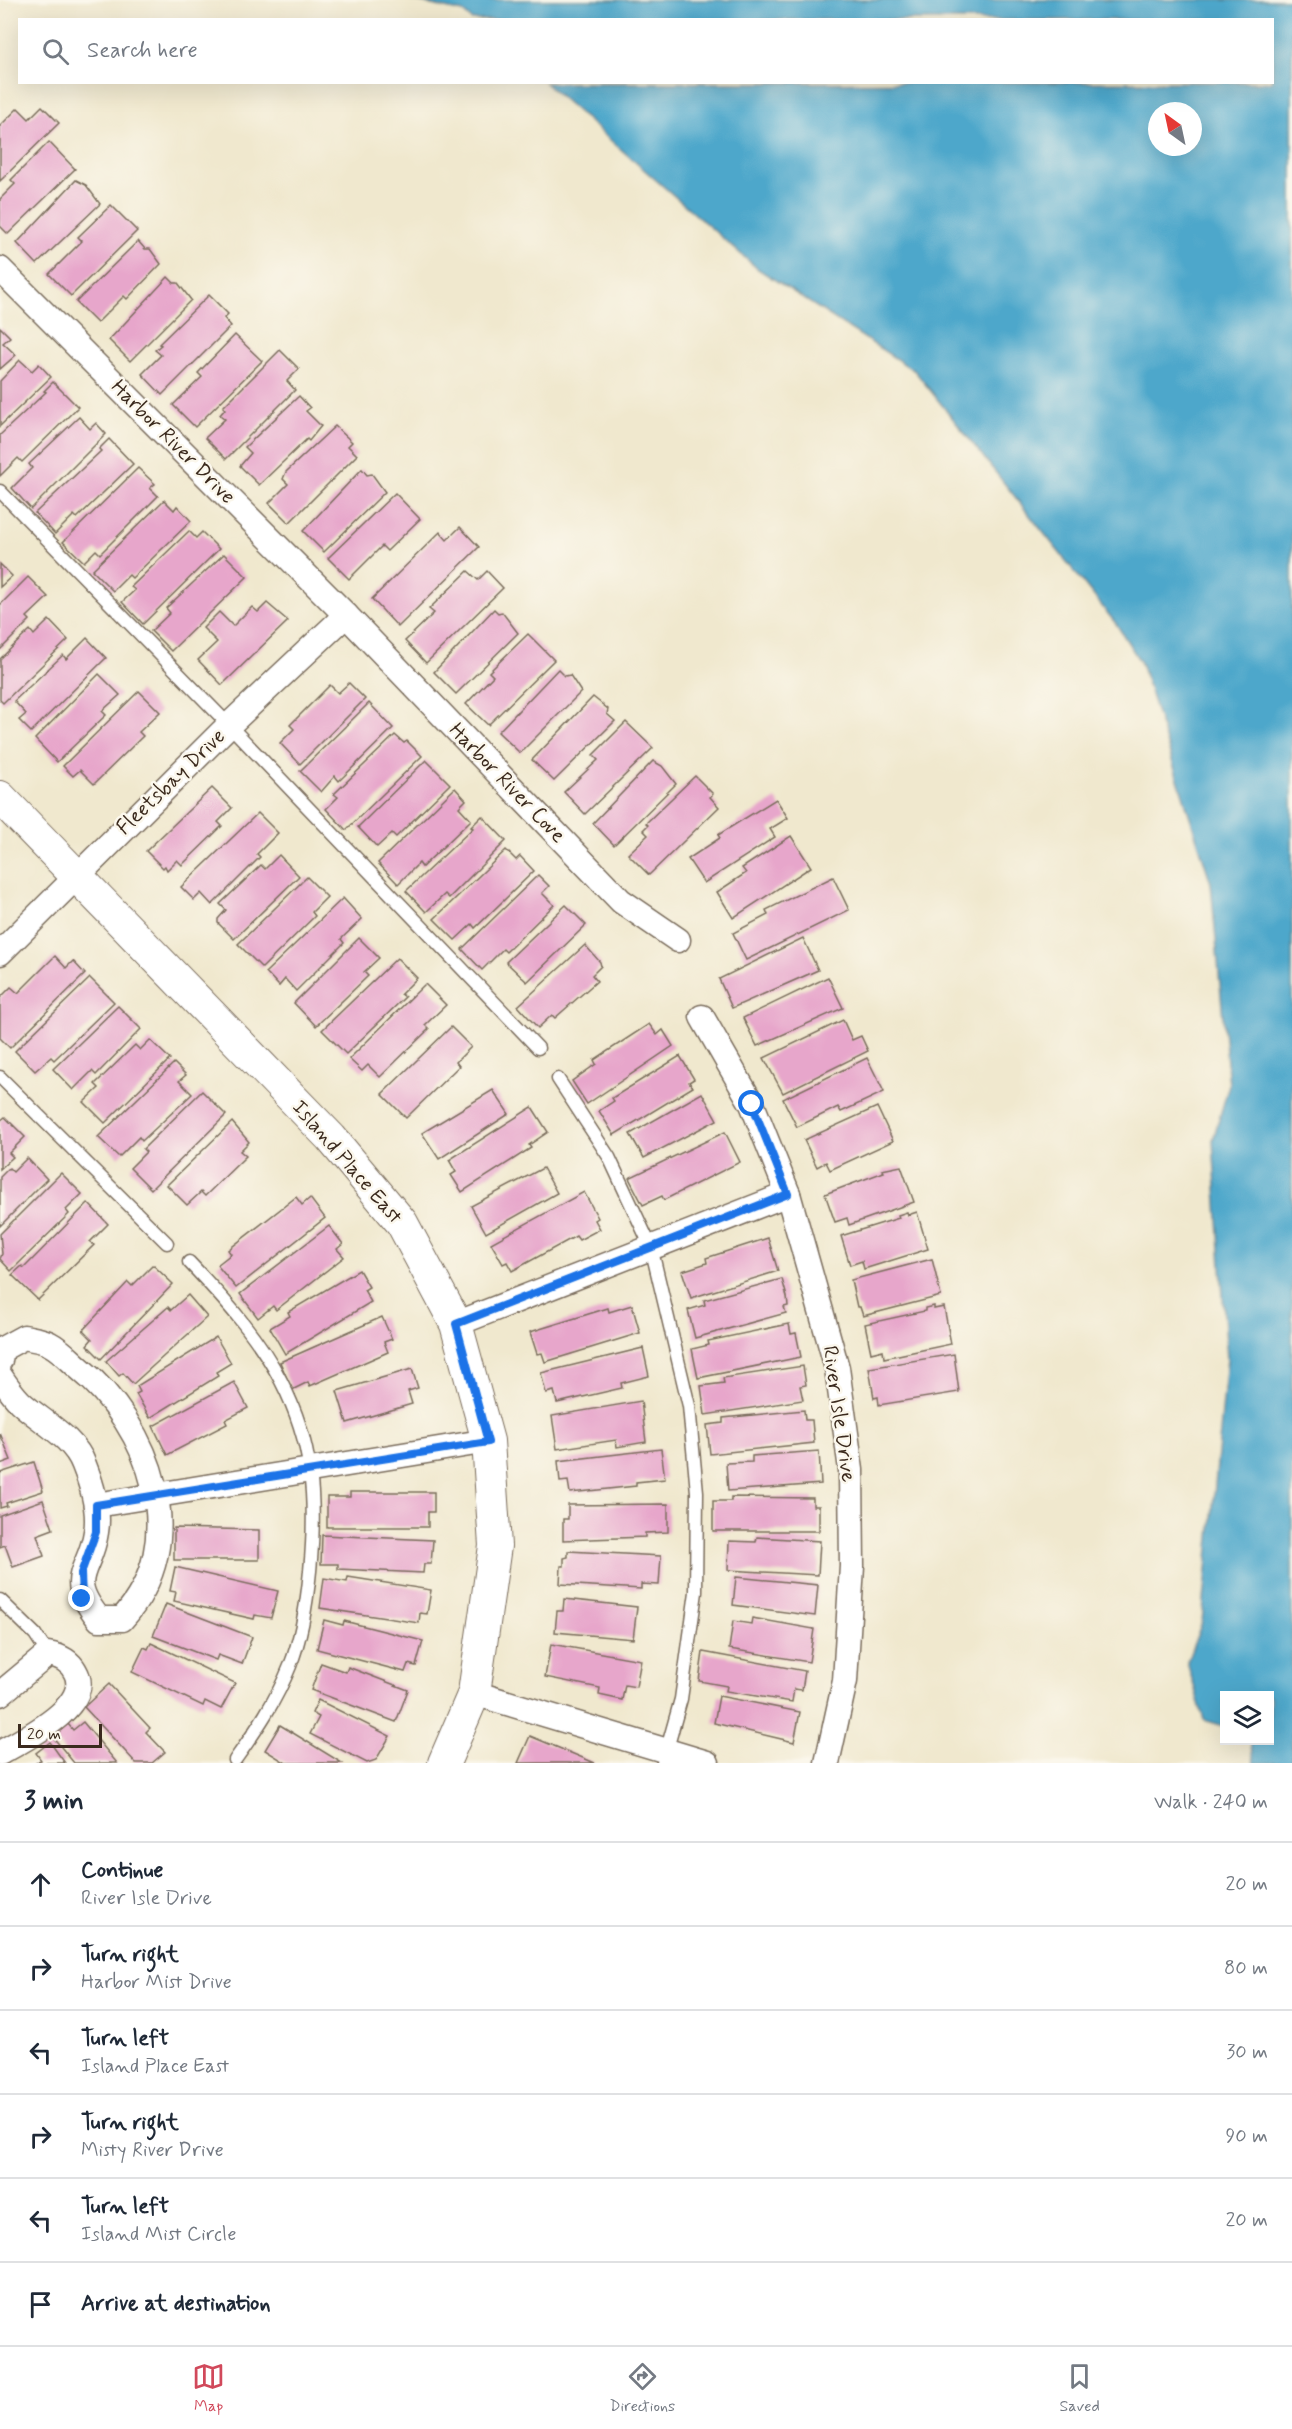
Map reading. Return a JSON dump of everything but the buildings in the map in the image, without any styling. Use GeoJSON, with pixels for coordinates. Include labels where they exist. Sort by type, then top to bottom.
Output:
{"type":"FeatureCollection","features":[{"type":"Feature","properties":{"kind":"street","name":"Harbor River Drive"},"geometry":{"type":"LineString","coordinates":[[0,269],[346,615]]}},
{"type":"Feature","properties":{"kind":"street","name":"Fleetsbay Drive"},"geometry":{"type":"LineString","coordinates":[[0,953],[229,725],[346,615]]}},
{"type":"Feature","properties":{"kind":"street","name":"Harbor River Cove"},"geometry":{"type":"LineString","coordinates":[[346,615],[621,901],[678,940]]}},
{"type":"Feature","properties":{"kind":"street","name":"Island Place East"},"geometry":{"type":"LineString","coordinates":[[0,797],[77,874],[338,1147],[402,1223],[456,1324],[488,1442],[495,1546],[474,1693],[444,1763]]}},
{"type":"Feature","properties":{"kind":"street","name":"River Isle Drive"},"geometry":{"type":"LineString","coordinates":[[702,1017],[752,1104],[788,1194],[837,1368],[851,1470],[852,1566],[845,1681],[827,1763]]}},
{"type":"Feature","properties":{"kind":"street"},"geometry":{"type":"LineString","coordinates":[[456,1324],[788,1194]]}},
{"type":"Feature","properties":{"kind":"street"},"geometry":{"type":"LineString","coordinates":[[0,1360],[2,1349],[24,1337],[50,1344],[93,1379],[121,1411],[140,1446],[157,1497],[159,1540],[153,1570],[135,1605],[122,1619],[99,1619],[82,1599],[81,1573],[96,1532],[96,1505],[84,1462],[57,1429],[19,1401],[0,1376]]}},
{"type":"Feature","properties":{"kind":"street"},"geometry":{"type":"LineString","coordinates":[[96,1505],[488,1442]]}},
{"type":"Feature","properties":{"kind":"street"},"geometry":{"type":"LineString","coordinates":[[0,1694],[48,1654],[60,1656],[72,1666],[78,1678],[78,1691],[68,1709],[0,1753]]}},
{"type":"Feature","properties":{"kind":"street"},"geometry":{"type":"LineString","coordinates":[[474,1693],[665,1756],[707,1763]]}},
{"type":"Feature","properties":{"kind":"lane"},"geometry":{"type":"LineString","coordinates":[[0,491],[229,725],[538,1048]]}},
{"type":"Feature","properties":{"kind":"lane"},"geometry":{"type":"LineString","coordinates":[[0,1077],[167,1243]]}},
{"type":"Feature","properties":{"kind":"lane"},"geometry":{"type":"LineString","coordinates":[[558,1079],[609,1157],[651,1247],[688,1406],[697,1492],[696,1592],[681,1699],[665,1756]]}},
{"type":"Feature","properties":{"kind":"lane"},"geometry":{"type":"LineString","coordinates":[[189,1262],[226,1302],[280,1380],[299,1422],[310,1472],[311,1532],[306,1607],[291,1664],[270,1710],[235,1760]]}},
{"type":"Feature","properties":{"kind":"lane"},"geometry":{"type":"LineString","coordinates":[[0,1600],[34,1634],[48,1654]]}},
{"type":"Feature","properties":{"kind":"water"},"geometry":{"type":"Polygon","coordinates":[[[410,0],[1292,0],[1292,1763],[1254,1763],[1251,1745],[1274,1745],[1274,1691],[1220,1691],[1220,1725],[1204,1720],[1187,1662],[1202,1622],[1227,1359],[1213,1140],[1229,1085],[1211,883],[1141,663],[1117,625],[915,371],[758,269],[546,84],[1274,84],[1274,18],[470,18],[463,12],[410,0]]]}},
{"type":"Feature","properties":{"kind":"route"},"geometry":{"type":"LineString","coordinates":[[82,1599],[81,1573],[96,1532],[96,1505],[488,1442],[456,1324],[788,1194],[752,1104]]}}]}
